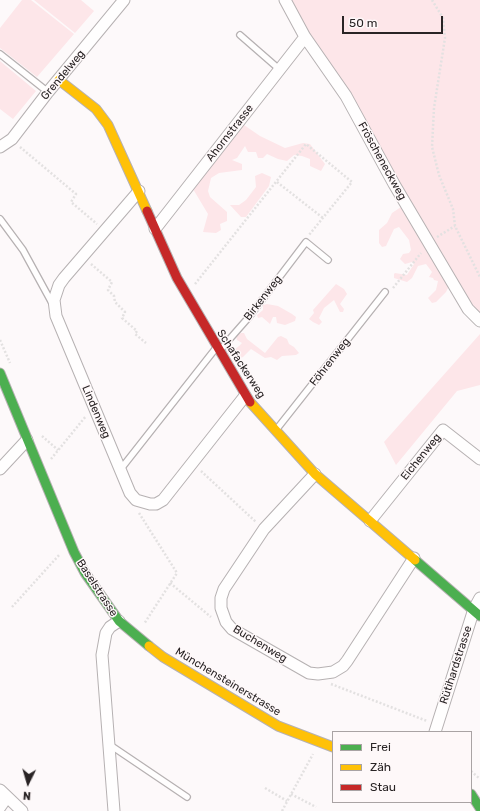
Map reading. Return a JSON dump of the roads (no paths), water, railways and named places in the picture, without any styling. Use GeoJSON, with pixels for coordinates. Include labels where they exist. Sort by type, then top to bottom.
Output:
{"type":"FeatureCollection","features":[{"type":"Feature","properties":{"kind":"street","name":"Grendelweg"},"geometry":{"type":"LineString","coordinates":[[0,147],[12,139],[48,92],[124,0]]}},
{"type":"Feature","properties":{"kind":"street","name":"Fröscheneckweg"},"geometry":{"type":"LineString","coordinates":[[285,0],[305,37],[346,96],[394,184],[468,309],[480,321]]}},
{"type":"Feature","properties":{"kind":"street","name":"Ahornstrasse"},"geometry":{"type":"LineString","coordinates":[[155,229],[305,37]]}},
{"type":"Feature","properties":{"kind":"street","name":"Schafackerweg"},"geometry":{"type":"LineString","coordinates":[[59,80],[96,108],[108,125],[186,295],[245,396],[275,432],[315,474],[477,613]]}},
{"type":"Feature","properties":{"kind":"street","name":"Lindenweg"},"geometry":{"type":"LineString","coordinates":[[139,191],[104,230],[59,285],[54,300],[56,316],[120,470],[130,493],[136,500],[150,504],[156,504],[163,500],[245,396]]}},
{"type":"Feature","properties":{"kind":"street","name":"Baselstrasse"},"geometry":{"type":"LineString","coordinates":[[0,372],[70,543],[85,573],[119,621],[110,627],[106,633],[102,655],[114,811]]}},
{"type":"Feature","properties":{"kind":"street","name":"Eichenweg"},"geometry":{"type":"LineString","coordinates":[[370,521],[443,430],[480,459]]}},
{"type":"Feature","properties":{"kind":"street"},"geometry":{"type":"LineString","coordinates":[[0,469],[27,440]]}},
{"type":"Feature","properties":{"kind":"street","name":"Buchenweg"},"geometry":{"type":"LineString","coordinates":[[315,474],[264,529],[224,589],[221,598],[223,614],[232,630],[309,673],[318,674],[333,672],[343,666],[414,558]]}},
{"type":"Feature","properties":{"kind":"street","name":"Rütihardstrasse"},"geometry":{"type":"LineString","coordinates":[[436,728],[477,613],[480,598]]}},
{"type":"Feature","properties":{"kind":"street","name":"Münchensteinerstrasse"},"geometry":{"type":"LineString","coordinates":[[119,621],[162,657],[201,681],[278,726],[332,747]]}},
{"type":"Feature","properties":{"kind":"street"},"geometry":{"type":"LineString","coordinates":[[0,807],[4,793],[22,811]]}},
{"type":"Feature","properties":{"kind":"street"},"geometry":{"type":"LineString","coordinates":[[472,796],[480,808]]}},
{"type":"Feature","properties":{"kind":"lane"},"geometry":{"type":"LineString","coordinates":[[240,35],[279,69]]}},
{"type":"Feature","properties":{"kind":"lane"},"geometry":{"type":"LineString","coordinates":[[0,54],[48,92]]}},
{"type":"Feature","properties":{"kind":"lane"},"geometry":{"type":"LineString","coordinates":[[0,219],[23,250],[55,307]]}},
{"type":"Feature","properties":{"kind":"lane","name":"Birkenweg"},"geometry":{"type":"LineString","coordinates":[[120,470],[217,350],[248,317],[306,242],[328,260]]}},
{"type":"Feature","properties":{"kind":"lane","name":"Föhrenweg"},"geometry":{"type":"LineString","coordinates":[[275,432],[385,292]]}},
{"type":"Feature","properties":{"kind":"lane"},"geometry":{"type":"LineString","coordinates":[[110,745],[187,796]]}}]}
